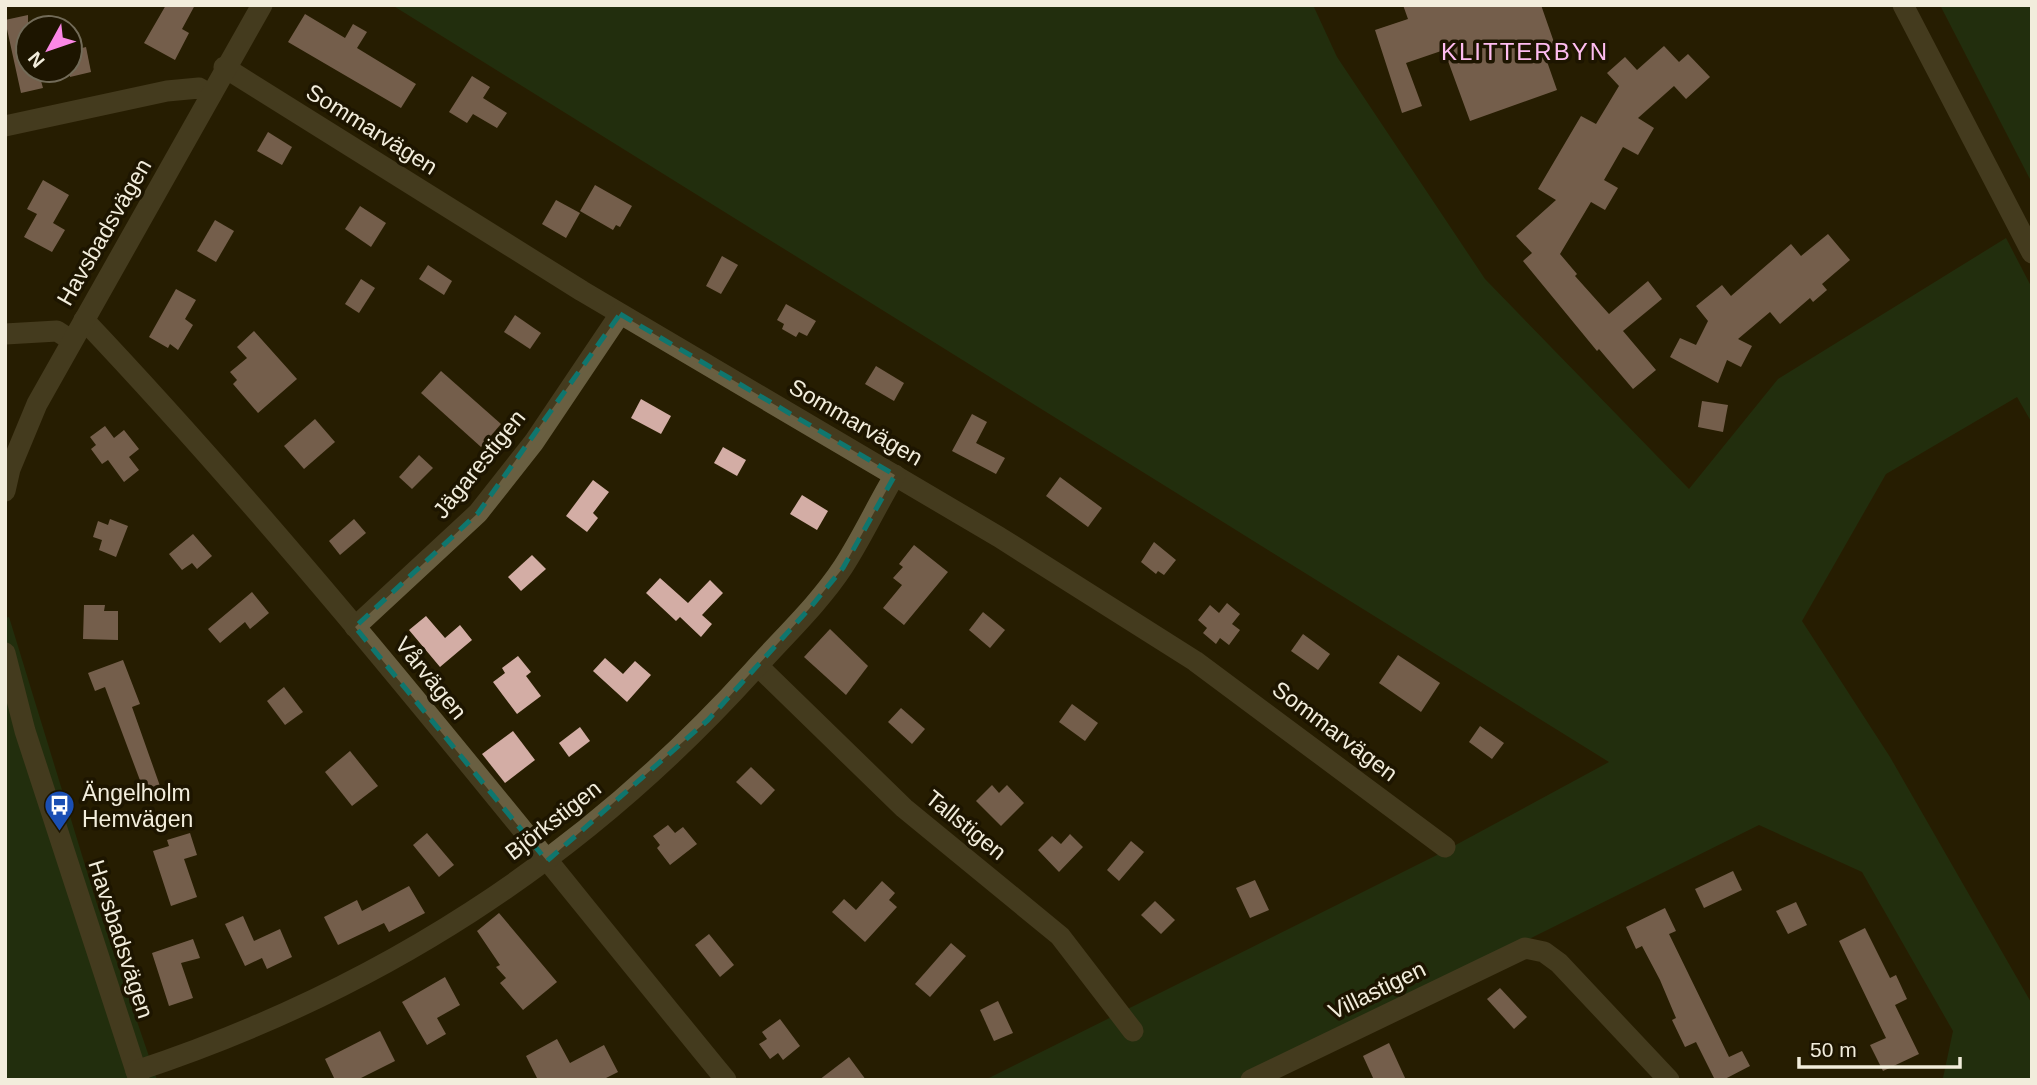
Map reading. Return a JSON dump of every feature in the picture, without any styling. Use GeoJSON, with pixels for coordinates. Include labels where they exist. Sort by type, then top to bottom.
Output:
{"type":"FeatureCollection","features":[{"type":"Feature","properties":{"kind":"street","name":"Havsbadsvägen"},"geometry":{"type":"LineString","coordinates":[[5,491],[10,469],[37,404],[211,96],[224,67],[262,5]]}},
{"type":"Feature","properties":{"kind":"street"},"geometry":{"type":"LineString","coordinates":[[1903,5],[2032,253]]}},
{"type":"Feature","properties":{"kind":"street","name":"Sommarvägen"},"geometry":{"type":"LineString","coordinates":[[224,67],[620,314],[895,475],[1195,661],[1446,847]]}},
{"type":"Feature","properties":{"kind":"street"},"geometry":{"type":"LineString","coordinates":[[5,126],[167,91],[199,88],[211,96]]}},
{"type":"Feature","properties":{"kind":"street","name":"Jägarestigen"},"geometry":{"type":"LineString","coordinates":[[355,627],[478,513],[534,442],[620,314]]}},
{"type":"Feature","properties":{"kind":"street","name":"Vårvägen"},"geometry":{"type":"LineString","coordinates":[[84,320],[197,439],[355,627],[726,1080]]}},
{"type":"Feature","properties":{"kind":"street"},"geometry":{"type":"LineString","coordinates":[[5,334],[57,331],[71,340]]}},
{"type":"Feature","properties":{"kind":"street","name":"Björkstigen"},"geometry":{"type":"LineString","coordinates":[[137,1075],[214,1045],[334,992],[383,967],[547,861],[656,771],[758,666],[843,568],[895,475]]}},
{"type":"Feature","properties":{"kind":"street","name":"Havsbadsvägen"},"geometry":{"type":"LineString","coordinates":[[5,653],[24,731],[137,1075]]}},
{"type":"Feature","properties":{"kind":"street","name":"Tallstigen"},"geometry":{"type":"LineString","coordinates":[[758,666],[904,808],[1060,936],[1133,1031]]}},
{"type":"Feature","properties":{"kind":"street","name":"Villastigen"},"geometry":{"type":"LineString","coordinates":[[1251,1080],[1525,947],[1544,951],[1559,963],[1669,1080]]}},
{"type":"Feature","properties":{"kind":"highlighted area"},"geometry":{"type":"Polygon","coordinates":[[[620,314],[895,475],[843,568],[809,609],[708,720],[547,861],[355,627],[478,513],[620,314]]]}},
{"type":"Feature","properties":{"kind":"green space"},"geometry":{"type":"Polygon","coordinates":[[[392,5],[1313,5],[1337,57],[1485,279],[1689,489],[1778,379],[2006,238],[2032,288],[2032,423],[2017,397],[1886,474],[1802,621],[1890,757],[2032,1004],[2032,1080],[1939,1080],[1943,1078],[1953,1031],[1862,872],[1759,825],[1245,1080],[985,1080],[1439,854],[1609,762],[392,5]]]}},
{"type":"Feature","properties":{"kind":"green space"},"geometry":{"type":"Polygon","coordinates":[[[1940,5],[2032,5],[2032,183],[1940,5]]]}},
{"type":"Feature","properties":{"kind":"green space"},"geometry":{"type":"Polygon","coordinates":[[[9,617],[96,901],[157,1080],[5,1080],[5,618],[9,617]]]}},
{"type":"Feature","properties":{"kind":"building"},"geometry":{"type":"Polygon","coordinates":[[[166,5],[195,5],[182,29],[189,33],[175,60],[144,43],[166,5]]]}},
{"type":"Feature","properties":{"kind":"building"},"geometry":{"type":"Polygon","coordinates":[[[1403,5],[1541,5],[1556,48],[1544,53],[1557,90],[1470,121],[1444,50],[1406,63],[1422,106],[1402,113],[1375,30],[1408,19],[1403,5]]]}},
{"type":"Feature","properties":{"kind":"building"},"geometry":{"type":"Polygon","coordinates":[[[305,14],[345,38],[353,24],[367,32],[357,48],[416,84],[401,108],[288,42],[305,14]]]}},
{"type":"Feature","properties":{"kind":"building"},"geometry":{"type":"Polygon","coordinates":[[[14,18],[14,61],[5,20],[14,18]]]}},
{"type":"Feature","properties":{"kind":"building"},"geometry":{"type":"Polygon","coordinates":[[[1664,46],[1679,62],[1688,54],[1710,77],[1686,99],[1674,86],[1638,118],[1654,128],[1638,155],[1623,147],[1604,180],[1618,188],[1605,210],[1591,202],[1560,254],[1577,274],[1575,276],[1609,314],[1648,281],[1662,299],[1623,331],[1656,370],[1633,389],[1599,349],[1597,351],[1523,261],[1532,253],[1516,236],[1556,200],[1538,189],[1581,116],[1596,124],[1619,86],[1607,73],[1625,57],[1637,70],[1664,46]]]}},
{"type":"Feature","properties":{"kind":"building"},"geometry":{"type":"Polygon","coordinates":[[[84,48],[91,72],[84,74],[84,48]]]}},
{"type":"Feature","properties":{"kind":"building"},"geometry":{"type":"Polygon","coordinates":[[[472,76],[490,87],[483,98],[507,113],[497,128],[473,114],[467,123],[449,112],[472,76]]]}},
{"type":"Feature","properties":{"kind":"building"},"geometry":{"type":"Polygon","coordinates":[[[19,84],[42,84],[43,88],[21,93],[19,84]]]}},
{"type":"Feature","properties":{"kind":"building"},"geometry":{"type":"Polygon","coordinates":[[[268,132],[292,147],[282,165],[257,151],[268,132]]]}},
{"type":"Feature","properties":{"kind":"building"},"geometry":{"type":"Polygon","coordinates":[[[43,180],[69,195],[53,223],[65,230],[52,252],[24,237],[37,214],[27,209],[43,180]]]}},
{"type":"Feature","properties":{"kind":"building"},"geometry":{"type":"Polygon","coordinates":[[[595,185],[632,206],[620,227],[616,225],[613,230],[580,211],[595,185]]]}},
{"type":"Feature","properties":{"kind":"building"},"geometry":{"type":"Polygon","coordinates":[[[556,200],[580,213],[566,238],[542,224],[556,200]]]}},
{"type":"Feature","properties":{"kind":"building"},"geometry":{"type":"Polygon","coordinates":[[[360,206],[386,223],[371,247],[345,229],[360,206]]]}},
{"type":"Feature","properties":{"kind":"building"},"geometry":{"type":"Polygon","coordinates":[[[215,220],[234,231],[216,262],[197,251],[215,220]]]}},
{"type":"Feature","properties":{"kind":"building"},"geometry":{"type":"Polygon","coordinates":[[[1828,234],[1850,260],[1822,284],[1827,290],[1813,302],[1810,298],[1780,324],[1770,312],[1738,339],[1752,346],[1741,367],[1727,360],[1718,383],[1670,357],[1680,338],[1696,345],[1708,321],[1696,306],[1722,285],[1731,296],[1791,244],[1801,256],[1828,234]]]}},
{"type":"Feature","properties":{"kind":"building"},"geometry":{"type":"Polygon","coordinates":[[[722,256],[738,265],[721,294],[706,286],[722,256]]]}},
{"type":"Feature","properties":{"kind":"building"},"geometry":{"type":"Polygon","coordinates":[[[428,265],[452,281],[444,295],[419,279],[428,265]]]}},
{"type":"Feature","properties":{"kind":"building"},"geometry":{"type":"Polygon","coordinates":[[[361,279],[375,288],[359,313],[345,304],[361,279]]]}},
{"type":"Feature","properties":{"kind":"building"},"geometry":{"type":"Polygon","coordinates":[[[176,289],[196,300],[185,319],[193,325],[178,350],[170,344],[168,348],[149,337],[176,289]]]}},
{"type":"Feature","properties":{"kind":"building"},"geometry":{"type":"Polygon","coordinates":[[[786,304],[816,321],[807,336],[799,332],[796,337],[782,329],[784,324],[777,320],[786,304]]]}},
{"type":"Feature","properties":{"kind":"building"},"geometry":{"type":"Polygon","coordinates":[[[515,315],[541,333],[530,349],[504,332],[515,315]]]}},
{"type":"Feature","properties":{"kind":"building"},"geometry":{"type":"Polygon","coordinates":[[[254,331],[297,379],[258,413],[233,384],[237,380],[230,372],[247,358],[237,347],[254,331]]]}},
{"type":"Feature","properties":{"kind":"building"},"geometry":{"type":"Polygon","coordinates":[[[876,366],[904,383],[894,401],[865,384],[876,366]]]}},
{"type":"Feature","properties":{"kind":"building"},"geometry":{"type":"Polygon","coordinates":[[[441,371],[501,424],[481,447],[421,393],[441,371]]]}},
{"type":"Feature","properties":{"kind":"building"},"geometry":{"type":"Polygon","coordinates":[[[641,399],[671,416],[661,434],[631,418],[641,399]]]}},
{"type":"Feature","properties":{"kind":"building"},"geometry":{"type":"Polygon","coordinates":[[[1702,401],[1728,405],[1723,432],[1698,427],[1702,401]]]}},
{"type":"Feature","properties":{"kind":"building"},"geometry":{"type":"Polygon","coordinates":[[[972,414],[987,422],[976,443],[1005,458],[996,474],[952,451],[972,414]]]}},
{"type":"Feature","properties":{"kind":"building"},"geometry":{"type":"Polygon","coordinates":[[[315,419],[335,442],[304,469],[284,446],[315,419]]]}},
{"type":"Feature","properties":{"kind":"building"},"geometry":{"type":"Polygon","coordinates":[[[105,426],[114,438],[124,430],[139,449],[129,457],[139,470],[124,482],[108,460],[102,464],[91,449],[96,445],[90,437],[105,426]]]}},
{"type":"Feature","properties":{"kind":"building"},"geometry":{"type":"Polygon","coordinates":[[[723,447],[746,460],[737,476],[714,463],[723,447]]]}},
{"type":"Feature","properties":{"kind":"building"},"geometry":{"type":"Polygon","coordinates":[[[419,455],[433,468],[412,489],[399,477],[419,455]]]}},
{"type":"Feature","properties":{"kind":"building"},"geometry":{"type":"Polygon","coordinates":[[[1060,477],[1102,508],[1088,527],[1046,496],[1060,477]]]}},
{"type":"Feature","properties":{"kind":"building"},"geometry":{"type":"Polygon","coordinates":[[[593,480],[609,492],[593,513],[598,518],[587,532],[566,516],[593,480]]]}},
{"type":"Feature","properties":{"kind":"building"},"geometry":{"type":"Polygon","coordinates":[[[802,495],[828,511],[817,530],[790,514],[802,495]]]}},
{"type":"Feature","properties":{"kind":"building"},"geometry":{"type":"Polygon","coordinates":[[[110,519],[128,526],[116,557],[99,550],[102,540],[93,537],[98,521],[108,525],[110,519]]]}},
{"type":"Feature","properties":{"kind":"building"},"geometry":{"type":"Polygon","coordinates":[[[354,519],[366,533],[340,555],[329,541],[354,519]]]}},
{"type":"Feature","properties":{"kind":"building"},"geometry":{"type":"Polygon","coordinates":[[[193,534],[212,556],[197,569],[192,563],[182,570],[169,554],[193,534]]]}},
{"type":"Feature","properties":{"kind":"building"},"geometry":{"type":"Polygon","coordinates":[[[1154,542],[1176,560],[1164,575],[1158,571],[1156,574],[1141,562],[1154,542]]]}},
{"type":"Feature","properties":{"kind":"building"},"geometry":{"type":"Polygon","coordinates":[[[914,545],[948,572],[904,625],[883,608],[902,585],[893,578],[903,567],[899,564],[914,545]]]}},
{"type":"Feature","properties":{"kind":"building"},"geometry":{"type":"Polygon","coordinates":[[[532,555],[546,569],[521,591],[508,577],[532,555]]]}},
{"type":"Feature","properties":{"kind":"building"},"geometry":{"type":"Polygon","coordinates":[[[660,578],[688,603],[710,580],[723,593],[702,615],[712,624],[701,637],[680,617],[676,621],[646,593],[660,578]]]}},
{"type":"Feature","properties":{"kind":"building"},"geometry":{"type":"Polygon","coordinates":[[[252,592],[269,613],[250,629],[245,622],[220,643],[208,629],[252,592]]]}},
{"type":"Feature","properties":{"kind":"building"},"geometry":{"type":"Polygon","coordinates":[[[1227,603],[1240,614],[1232,624],[1240,630],[1229,645],[1220,638],[1216,644],[1203,633],[1207,628],[1198,620],[1210,605],[1219,613],[1227,603]]]}},
{"type":"Feature","properties":{"kind":"building"},"geometry":{"type":"Polygon","coordinates":[[[84,605],[105,605],[104,611],[118,611],[118,640],[83,639],[84,605]]]}},
{"type":"Feature","properties":{"kind":"building"},"geometry":{"type":"Polygon","coordinates":[[[983,612],[1005,630],[990,648],[969,630],[983,612]]]}},
{"type":"Feature","properties":{"kind":"building"},"geometry":{"type":"Polygon","coordinates":[[[426,616],[445,638],[460,625],[472,640],[440,667],[409,630],[426,616]]]}},
{"type":"Feature","properties":{"kind":"building"},"geometry":{"type":"Polygon","coordinates":[[[830,629],[868,666],[846,695],[804,657],[830,629]]]}},
{"type":"Feature","properties":{"kind":"building"},"geometry":{"type":"Polygon","coordinates":[[[1303,634],[1330,654],[1318,670],[1291,651],[1303,634]]]}},
{"type":"Feature","properties":{"kind":"building"},"geometry":{"type":"Polygon","coordinates":[[[1398,655],[1440,683],[1421,712],[1379,683],[1398,655]]]}},
{"type":"Feature","properties":{"kind":"building"},"geometry":{"type":"Polygon","coordinates":[[[518,656],[531,672],[526,676],[541,696],[517,714],[493,682],[505,673],[502,668],[518,656]]]}},
{"type":"Feature","properties":{"kind":"building"},"geometry":{"type":"Polygon","coordinates":[[[605,658],[623,674],[635,661],[651,675],[627,702],[593,671],[605,658]]]}},
{"type":"Feature","properties":{"kind":"building"},"geometry":{"type":"Polygon","coordinates":[[[123,660],[140,704],[132,707],[160,786],[144,791],[105,687],[95,691],[88,673],[123,660]]]}},
{"type":"Feature","properties":{"kind":"building"},"geometry":{"type":"Polygon","coordinates":[[[284,687],[303,712],[285,725],[267,701],[284,687]]]}},
{"type":"Feature","properties":{"kind":"building"},"geometry":{"type":"Polygon","coordinates":[[[1072,704],[1098,723],[1085,741],[1059,722],[1072,704]]]}},
{"type":"Feature","properties":{"kind":"building"},"geometry":{"type":"Polygon","coordinates":[[[901,708],[925,729],[912,744],[888,722],[901,708]]]}},
{"type":"Feature","properties":{"kind":"building"},"geometry":{"type":"Polygon","coordinates":[[[1480,726],[1504,743],[1492,759],[1469,742],[1480,726]]]}},
{"type":"Feature","properties":{"kind":"building"},"geometry":{"type":"Polygon","coordinates":[[[580,727],[590,741],[569,757],[559,743],[580,727]]]}},
{"type":"Feature","properties":{"kind":"building"},"geometry":{"type":"Polygon","coordinates":[[[513,731],[535,760],[505,783],[482,754],[513,731]]]}},
{"type":"Feature","properties":{"kind":"building"},"geometry":{"type":"Polygon","coordinates":[[[350,751],[378,786],[352,806],[325,772],[350,751]]]}},
{"type":"Feature","properties":{"kind":"building"},"geometry":{"type":"Polygon","coordinates":[[[751,767],[775,790],[761,805],[736,782],[751,767]]]}},
{"type":"Feature","properties":{"kind":"building"},"geometry":{"type":"Polygon","coordinates":[[[992,785],[999,793],[1007,785],[1024,803],[1001,826],[976,801],[992,785]]]}},
{"type":"Feature","properties":{"kind":"building"},"geometry":{"type":"Polygon","coordinates":[[[668,825],[675,833],[683,827],[697,844],[670,865],[657,848],[660,845],[653,836],[668,825]]]}},
{"type":"Feature","properties":{"kind":"building"},"geometry":{"type":"Polygon","coordinates":[[[190,833],[197,855],[184,859],[197,897],[171,906],[153,851],[169,846],[167,840],[190,833]]]}},
{"type":"Feature","properties":{"kind":"building"},"geometry":{"type":"Polygon","coordinates":[[[427,833],[454,865],[439,877],[413,845],[427,833]]]}},
{"type":"Feature","properties":{"kind":"building"},"geometry":{"type":"Polygon","coordinates":[[[1070,834],[1083,847],[1059,872],[1038,850],[1052,836],[1061,844],[1070,834]]]}},
{"type":"Feature","properties":{"kind":"building"},"geometry":{"type":"Polygon","coordinates":[[[1131,841],[1144,852],[1119,881],[1107,870],[1131,841]]]}},
{"type":"Feature","properties":{"kind":"building"},"geometry":{"type":"Polygon","coordinates":[[[1733,871],[1742,890],[1704,908],[1695,889],[1733,871]]]}},
{"type":"Feature","properties":{"kind":"building"},"geometry":{"type":"Polygon","coordinates":[[[1255,880],[1269,910],[1250,918],[1236,888],[1255,880]]]}},
{"type":"Feature","properties":{"kind":"building"},"geometry":{"type":"Polygon","coordinates":[[[882,881],[895,893],[889,900],[897,907],[865,942],[832,912],[844,899],[856,910],[882,881]]]}},
{"type":"Feature","properties":{"kind":"building"},"geometry":{"type":"Polygon","coordinates":[[[409,886],[425,913],[389,932],[384,923],[338,945],[324,917],[357,900],[362,911],[409,886]]]}},
{"type":"Feature","properties":{"kind":"building"},"geometry":{"type":"Polygon","coordinates":[[[1155,901],[1175,920],[1161,934],[1141,915],[1155,901]]]}},
{"type":"Feature","properties":{"kind":"building"},"geometry":{"type":"Polygon","coordinates":[[[1796,902],[1807,925],[1788,934],[1776,911],[1796,902]]]}},
{"type":"Feature","properties":{"kind":"building"},"geometry":{"type":"Polygon","coordinates":[[[1665,908],[1676,931],[1669,934],[1729,1057],[1742,1051],[1750,1066],[1723,1080],[1715,1080],[1696,1042],[1685,1047],[1672,1020],[1676,1018],[1660,980],[1642,946],[1636,949],[1626,927],[1665,908]]]}},
{"type":"Feature","properties":{"kind":"building"},"geometry":{"type":"Polygon","coordinates":[[[499,913],[557,982],[523,1010],[500,983],[506,978],[496,967],[500,965],[477,931],[499,913]]]}},
{"type":"Feature","properties":{"kind":"building"},"geometry":{"type":"Polygon","coordinates":[[[243,916],[254,941],[280,929],[292,957],[267,969],[262,958],[245,966],[225,924],[243,916]]]}},
{"type":"Feature","properties":{"kind":"building"},"geometry":{"type":"Polygon","coordinates":[[[1865,928],[1890,978],[1896,975],[1907,999],[1895,1005],[1919,1054],[1883,1071],[1870,1045],[1886,1038],[1839,941],[1865,928]]]}},
{"type":"Feature","properties":{"kind":"building"},"geometry":{"type":"Polygon","coordinates":[[[709,934],[734,965],[720,977],[695,945],[709,934]]]}},
{"type":"Feature","properties":{"kind":"building"},"geometry":{"type":"Polygon","coordinates":[[[193,939],[200,958],[181,963],[193,998],[169,1006],[152,953],[193,939]]]}},
{"type":"Feature","properties":{"kind":"building"},"geometry":{"type":"Polygon","coordinates":[[[951,943],[966,956],[930,997],[915,984],[951,943]]]}},
{"type":"Feature","properties":{"kind":"building"},"geometry":{"type":"Polygon","coordinates":[[[445,977],[460,1005],[437,1018],[446,1034],[427,1045],[402,1002],[445,977]]]}},
{"type":"Feature","properties":{"kind":"building"},"geometry":{"type":"Polygon","coordinates":[[[1500,988],[1527,1017],[1514,1029],[1487,999],[1500,988]]]}},
{"type":"Feature","properties":{"kind":"building"},"geometry":{"type":"Polygon","coordinates":[[[998,1001],[1013,1033],[994,1041],[980,1010],[998,1001]]]}},
{"type":"Feature","properties":{"kind":"building"},"geometry":{"type":"Polygon","coordinates":[[[780,1019],[800,1046],[783,1060],[778,1053],[770,1059],[759,1044],[767,1039],[762,1032],[780,1019]]]}},
{"type":"Feature","properties":{"kind":"building"},"geometry":{"type":"Polygon","coordinates":[[[380,1031],[395,1061],[357,1080],[335,1080],[325,1059],[380,1031]]]}},
{"type":"Feature","properties":{"kind":"building"},"geometry":{"type":"Polygon","coordinates":[[[557,1039],[570,1063],[604,1045],[618,1072],[602,1080],[538,1080],[526,1056],[557,1039]]]}},
{"type":"Feature","properties":{"kind":"building"},"geometry":{"type":"Polygon","coordinates":[[[1389,1043],[1406,1080],[1374,1080],[1363,1056],[1389,1043]]]}},
{"type":"Feature","properties":{"kind":"building"},"geometry":{"type":"Polygon","coordinates":[[[849,1057],[866,1080],[819,1080],[849,1057]]]}},
{"type":"Feature","properties":{"kind":"place","name":"Ängelholm Hemvägen"},"geometry":{"type":"Point","coordinates":[59,833]}},
{"type":"Feature","properties":{"kind":"district","name":"KLITTERBYN"},"geometry":{"type":"Point","coordinates":[1525,51]}}]}
